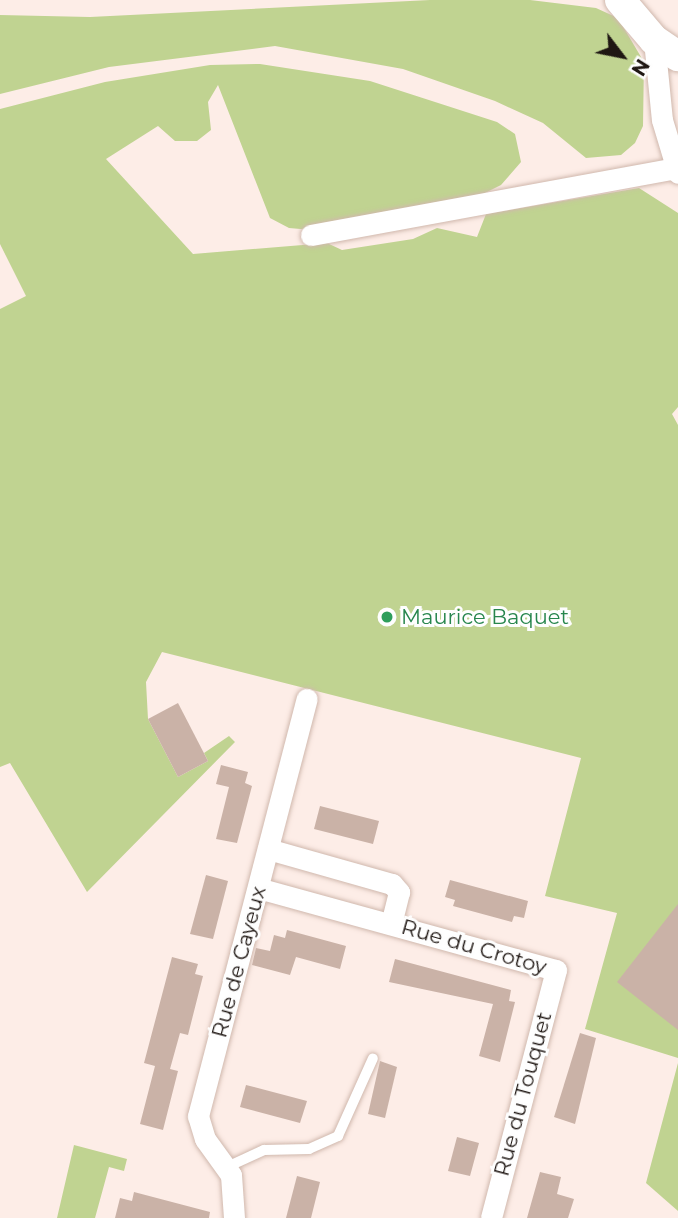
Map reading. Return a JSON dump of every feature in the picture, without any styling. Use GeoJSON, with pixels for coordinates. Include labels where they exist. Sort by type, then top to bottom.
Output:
{"type":"FeatureCollection","features":[{"type":"Feature","properties":{"kind":"main road"},"geometry":{"type":"LineString","coordinates":[[620,0],[666,48]]}},
{"type":"Feature","properties":{"kind":"street"},"geometry":{"type":"LineString","coordinates":[[311,235],[677,167],[666,48]]}},
{"type":"Feature","properties":{"kind":"street","name":"Rue de Cayeux"},"geometry":{"type":"LineString","coordinates":[[234,1218],[235,1188],[227,1167],[205,1139],[198,1116],[307,698]]}},
{"type":"Feature","properties":{"kind":"street","name":"Rue du Crotoy"},"geometry":{"type":"LineString","coordinates":[[268,849],[391,884],[399,892],[391,923]]}},
{"type":"Feature","properties":{"kind":"street","name":"Rue du Crotoy"},"geometry":{"type":"LineString","coordinates":[[258,888],[556,970]]}},
{"type":"Feature","properties":{"kind":"street","name":"Rue du Touquet"},"geometry":{"type":"LineString","coordinates":[[491,1218],[556,970]]}},
{"type":"Feature","properties":{"kind":"lane"},"geometry":{"type":"LineString","coordinates":[[227,1167],[264,1150],[309,1149],[338,1136],[373,1058]]}},
{"type":"Feature","properties":{"kind":"green space"},"geometry":{"type":"Polygon","coordinates":[[[430,0],[530,0],[596,8],[618,18],[644,62],[643,126],[635,143],[621,155],[586,158],[543,123],[495,101],[403,69],[275,46],[109,67],[0,94],[0,15],[90,17],[430,0]]]}},
{"type":"Feature","properties":{"kind":"green space","name":"Maurice Baquet"},"geometry":{"type":"Polygon","coordinates":[[[260,64],[370,81],[497,122],[515,134],[521,162],[501,185],[477,197],[312,230],[289,228],[270,218],[218,85],[208,102],[211,130],[197,141],[175,141],[158,126],[106,159],[193,254],[327,243],[342,250],[413,239],[437,228],[477,237],[486,214],[639,188],[678,213],[678,407],[672,414],[678,425],[678,1058],[585,1029],[617,913],[545,896],[581,758],[162,652],[146,682],[148,719],[178,777],[208,761],[204,753],[229,736],[235,742],[87,892],[10,763],[0,767],[0,309],[26,296],[0,244],[0,109],[105,82],[210,65],[260,64]]]}},
{"type":"Feature","properties":{"kind":"green space"},"geometry":{"type":"Polygon","coordinates":[[[678,1063],[678,1211],[646,1183],[678,1063]]]}},
{"type":"Feature","properties":{"kind":"green space"},"geometry":{"type":"Polygon","coordinates":[[[74,1145],[127,1159],[124,1171],[109,1167],[95,1218],[57,1218],[74,1145]]]}},
{"type":"Feature","properties":{"kind":"building"},"geometry":{"type":"Polygon","coordinates":[[[178,703],[208,761],[178,777],[148,719],[178,703]]]}},
{"type":"Feature","properties":{"kind":"building"},"geometry":{"type":"Polygon","coordinates":[[[221,765],[248,772],[245,783],[252,786],[237,843],[216,839],[229,787],[216,784],[221,765]]]}},
{"type":"Feature","properties":{"kind":"building"},"geometry":{"type":"Polygon","coordinates":[[[320,806],[379,821],[373,844],[314,829],[320,806]]]}},
{"type":"Feature","properties":{"kind":"building"},"geometry":{"type":"Polygon","coordinates":[[[206,875],[228,881],[213,939],[190,934],[206,875]]]}},
{"type":"Feature","properties":{"kind":"building"},"geometry":{"type":"Polygon","coordinates":[[[450,880],[528,901],[524,918],[514,916],[512,922],[453,906],[455,900],[445,897],[450,880]]]}},
{"type":"Feature","properties":{"kind":"building"},"geometry":{"type":"Polygon","coordinates":[[[678,904],[678,1030],[617,982],[678,904]]]}},
{"type":"Feature","properties":{"kind":"building"},"geometry":{"type":"Polygon","coordinates":[[[287,930],[346,946],[340,969],[296,957],[290,975],[252,965],[256,948],[270,951],[274,935],[285,938],[287,930]]]}},
{"type":"Feature","properties":{"kind":"building"},"geometry":{"type":"Polygon","coordinates":[[[172,957],[198,964],[195,974],[203,976],[188,1035],[180,1033],[170,1069],[178,1071],[163,1130],[140,1124],[155,1066],[144,1063],[172,957]]]}},
{"type":"Feature","properties":{"kind":"building"},"geometry":{"type":"Polygon","coordinates":[[[395,959],[511,990],[509,1001],[515,1002],[500,1062],[479,1056],[493,1004],[389,982],[395,959]]]}},
{"type":"Feature","properties":{"kind":"building"},"geometry":{"type":"Polygon","coordinates":[[[580,1033],[596,1038],[575,1124],[554,1117],[580,1033]]]}},
{"type":"Feature","properties":{"kind":"building"},"geometry":{"type":"Polygon","coordinates":[[[380,1061],[397,1067],[385,1118],[368,1114],[380,1061]]]}},
{"type":"Feature","properties":{"kind":"building"},"geometry":{"type":"Polygon","coordinates":[[[246,1085],[307,1101],[300,1123],[240,1107],[246,1085]]]}},
{"type":"Feature","properties":{"kind":"building"},"geometry":{"type":"Polygon","coordinates":[[[457,1137],[479,1143],[470,1176],[448,1171],[457,1137]]]}},
{"type":"Feature","properties":{"kind":"building"},"geometry":{"type":"Polygon","coordinates":[[[540,1172],[561,1177],[557,1194],[574,1199],[568,1218],[527,1218],[540,1172]]]}},
{"type":"Feature","properties":{"kind":"building"},"geometry":{"type":"Polygon","coordinates":[[[297,1176],[320,1182],[311,1218],[286,1218],[297,1176]]]}},
{"type":"Feature","properties":{"kind":"building"},"geometry":{"type":"Polygon","coordinates":[[[134,1192],[210,1212],[209,1218],[115,1218],[120,1198],[132,1201],[134,1192]]]}},
{"type":"Feature","properties":{"kind":"place","name":"Maurice Baquet"},"geometry":{"type":"Point","coordinates":[387,617]}}]}
